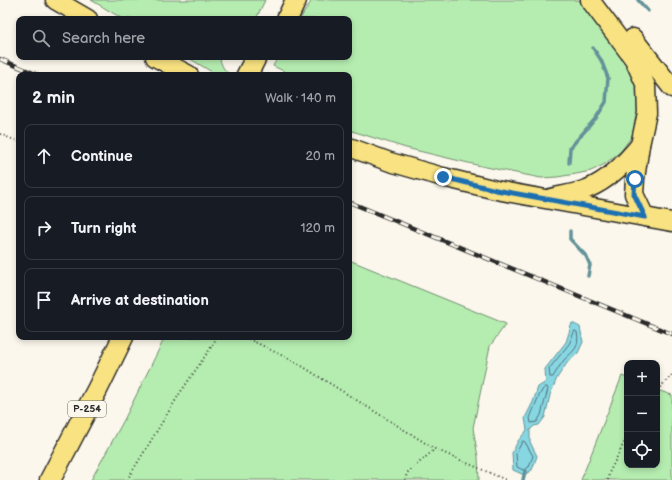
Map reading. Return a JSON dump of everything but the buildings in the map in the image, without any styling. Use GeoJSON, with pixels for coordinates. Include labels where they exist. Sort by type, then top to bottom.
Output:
{"type":"FeatureCollection","features":[{"type":"Feature","properties":{"kind":"highway"},"geometry":{"type":"LineString","coordinates":[[275,16],[282,0]]}},
{"type":"Feature","properties":{"kind":"highway"},"geometry":{"type":"LineString","coordinates":[[289,16],[296,0]]}},
{"type":"Feature","properties":{"kind":"highway","name":"Р-254"},"geometry":{"type":"LineString","coordinates":[[50,480],[122,340]]}},
{"type":"Feature","properties":{"kind":"highway","name":"Р-254"},"geometry":{"type":"LineString","coordinates":[[64,480],[134,340]]}},
{"type":"Feature","properties":{"kind":"main road"},"geometry":{"type":"LineString","coordinates":[[291,16],[304,0]]}},
{"type":"Feature","properties":{"kind":"main road"},"geometry":{"type":"LineString","coordinates":[[590,0],[634,59],[646,86],[647,113],[640,144],[634,194],[645,217]]}},
{"type":"Feature","properties":{"kind":"main road"},"geometry":{"type":"LineString","coordinates":[[604,0],[672,88]]}},
{"type":"Feature","properties":{"kind":"main road"},"geometry":{"type":"LineString","coordinates":[[58,1],[83,16]]}},
{"type":"Feature","properties":{"kind":"main road"},"geometry":{"type":"LineString","coordinates":[[161,60],[183,72]]}},
{"type":"Feature","properties":{"kind":"main road"},"geometry":{"type":"LineString","coordinates":[[546,200],[588,188],[610,176],[625,163],[640,144]]}},
{"type":"Feature","properties":{"kind":"main road"},"geometry":{"type":"LineString","coordinates":[[352,148],[390,162],[443,177],[546,200],[672,222]]}},
{"type":"Feature","properties":{"kind":"path"},"geometry":{"type":"LineString","coordinates":[[0,134],[16,141]]}},
{"type":"Feature","properties":{"kind":"path"},"geometry":{"type":"LineString","coordinates":[[127,480],[180,393],[215,340]]}},
{"type":"Feature","properties":{"kind":"path"},"geometry":{"type":"LineString","coordinates":[[251,340],[296,363],[434,449],[506,480]]}},
{"type":"Feature","properties":{"kind":"path"},"geometry":{"type":"LineString","coordinates":[[660,387],[672,375]]}},
{"type":"Feature","properties":{"kind":"path"},"geometry":{"type":"LineString","coordinates":[[608,480],[609,473],[624,443]]}},
{"type":"Feature","properties":{"kind":"path"},"geometry":{"type":"LineString","coordinates":[[405,480],[408,473],[434,449]]}},
{"type":"Feature","properties":{"kind":"green space"},"geometry":{"type":"Polygon","coordinates":[[[91,0],[265,0],[257,16],[118,16],[91,0]]]}},
{"type":"Feature","properties":{"kind":"green space"},"geometry":{"type":"Polygon","coordinates":[[[312,0],[579,0],[629,65],[639,85],[638,119],[632,136],[621,151],[605,164],[591,171],[557,177],[541,178],[481,166],[406,148],[352,131],[352,72],[286,72],[273,66],[276,60],[352,60],[352,16],[302,16],[312,0]]]}},
{"type":"Feature","properties":{"kind":"green space"},"geometry":{"type":"Polygon","coordinates":[[[192,60],[221,60],[223,68],[227,72],[212,72],[192,60]]]}},
{"type":"Feature","properties":{"kind":"green space"},"geometry":{"type":"Polygon","coordinates":[[[352,261],[506,324],[490,346],[473,428],[478,457],[479,480],[91,480],[124,420],[164,340],[352,340],[352,261]]]}},
{"type":"Feature","properties":{"kind":"green space"},"geometry":{"type":"Polygon","coordinates":[[[622,376],[624,377],[624,468],[660,468],[660,391],[672,395],[672,480],[581,480],[622,376]]]}},
{"type":"Feature","properties":{"kind":"water"},"geometry":{"type":"Polygon","coordinates":[[[572,323],[580,327],[583,342],[578,353],[567,363],[557,378],[550,395],[545,417],[539,425],[534,426],[530,430],[530,442],[537,456],[532,470],[524,475],[513,470],[512,453],[518,441],[527,430],[525,418],[538,387],[546,382],[545,369],[566,342],[572,323]]]}},
{"type":"Feature","properties":{"kind":"waterway"},"geometry":{"type":"LineString","coordinates":[[638,0],[648,11]]}},
{"type":"Feature","properties":{"kind":"waterway"},"geometry":{"type":"LineString","coordinates":[[569,163],[570,148],[596,118],[606,102],[608,78],[601,60],[593,48]]}},
{"type":"Feature","properties":{"kind":"waterway"},"geometry":{"type":"LineString","coordinates":[[570,231],[570,239],[586,256],[590,265],[588,276]]}},
{"type":"Feature","properties":{"kind":"waterway"},"geometry":{"type":"LineString","coordinates":[[523,480],[525,471]]}},
{"type":"Feature","properties":{"kind":"railway"},"geometry":{"type":"LineString","coordinates":[[0,59],[31,72]]}},
{"type":"Feature","properties":{"kind":"railway"},"geometry":{"type":"LineString","coordinates":[[352,203],[672,334]]}},
{"type":"Feature","properties":{"kind":"route"},"geometry":{"type":"LineString","coordinates":[[443,177],[546,200],[645,217],[634,194],[635,179]]}}]}
